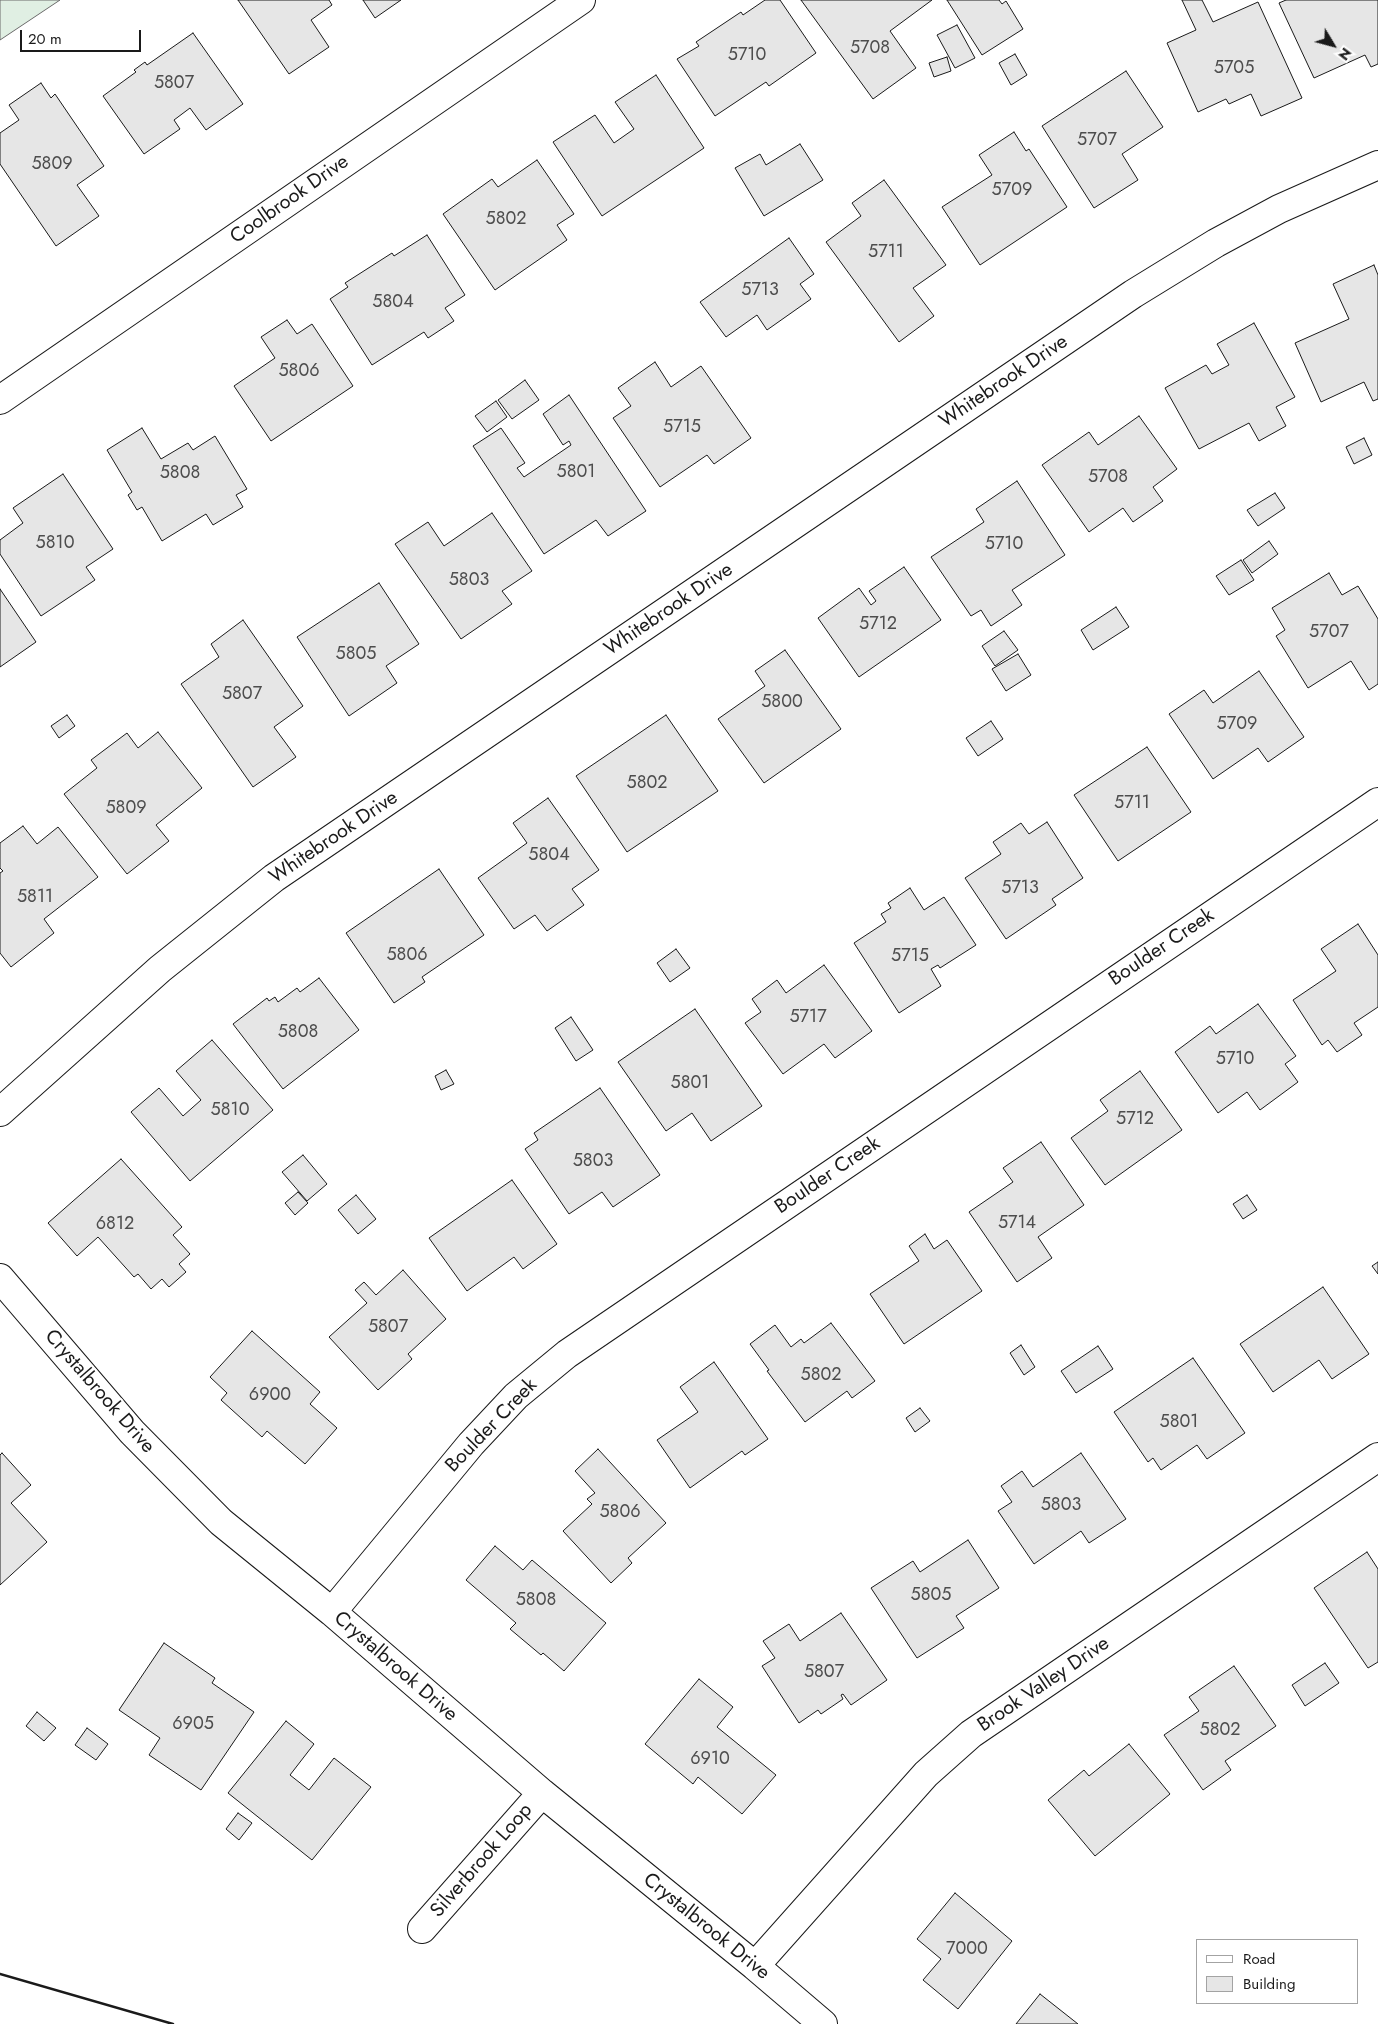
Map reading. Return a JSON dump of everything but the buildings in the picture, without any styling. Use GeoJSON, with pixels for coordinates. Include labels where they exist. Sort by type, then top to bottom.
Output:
{"type":"FeatureCollection","features":[{"type":"Feature","properties":{"kind":"street","name":"Coolbrook Drive"},"geometry":{"type":"LineString","coordinates":[[0,400],[581,0]]}},
{"type":"Feature","properties":{"kind":"street","name":"Whitebrook Drive"},"geometry":{"type":"LineString","coordinates":[[0,1112],[160,969],[274,878],[1133,294],[1216,243],[1279,208],[1378,165]]}},
{"type":"Feature","properties":{"kind":"street","name":"Boulder Creek"},"geometry":{"type":"LineString","coordinates":[[332,1612],[471,1444],[516,1396],[567,1354],[1378,802]]}},
{"type":"Feature","properties":{"kind":"street","name":"Crystalbrook Drive"},"geometry":{"type":"LineString","coordinates":[[0,1278],[132,1432],[221,1522],[332,1612],[542,1793],[756,1966],[823,2024]]}},
{"type":"Feature","properties":{"kind":"street","name":"Brook Valley Drive"},"geometry":{"type":"LineString","coordinates":[[756,1966],[926,1774],[972,1734],[1378,1457]]}},
{"type":"Feature","properties":{"kind":"street","name":"Silverbrook Loop"},"geometry":{"type":"LineString","coordinates":[[422,1929],[542,1793]]}},
{"type":"Feature","properties":{"kind":"green space"},"geometry":{"type":"Polygon","coordinates":[[[0,0],[60,0],[0,40],[0,0]]]}},
{"type":"Feature","properties":{"kind":"wall"},"geometry":{"type":"LineString","coordinates":[[0,1974],[173,2024]]}}]}
